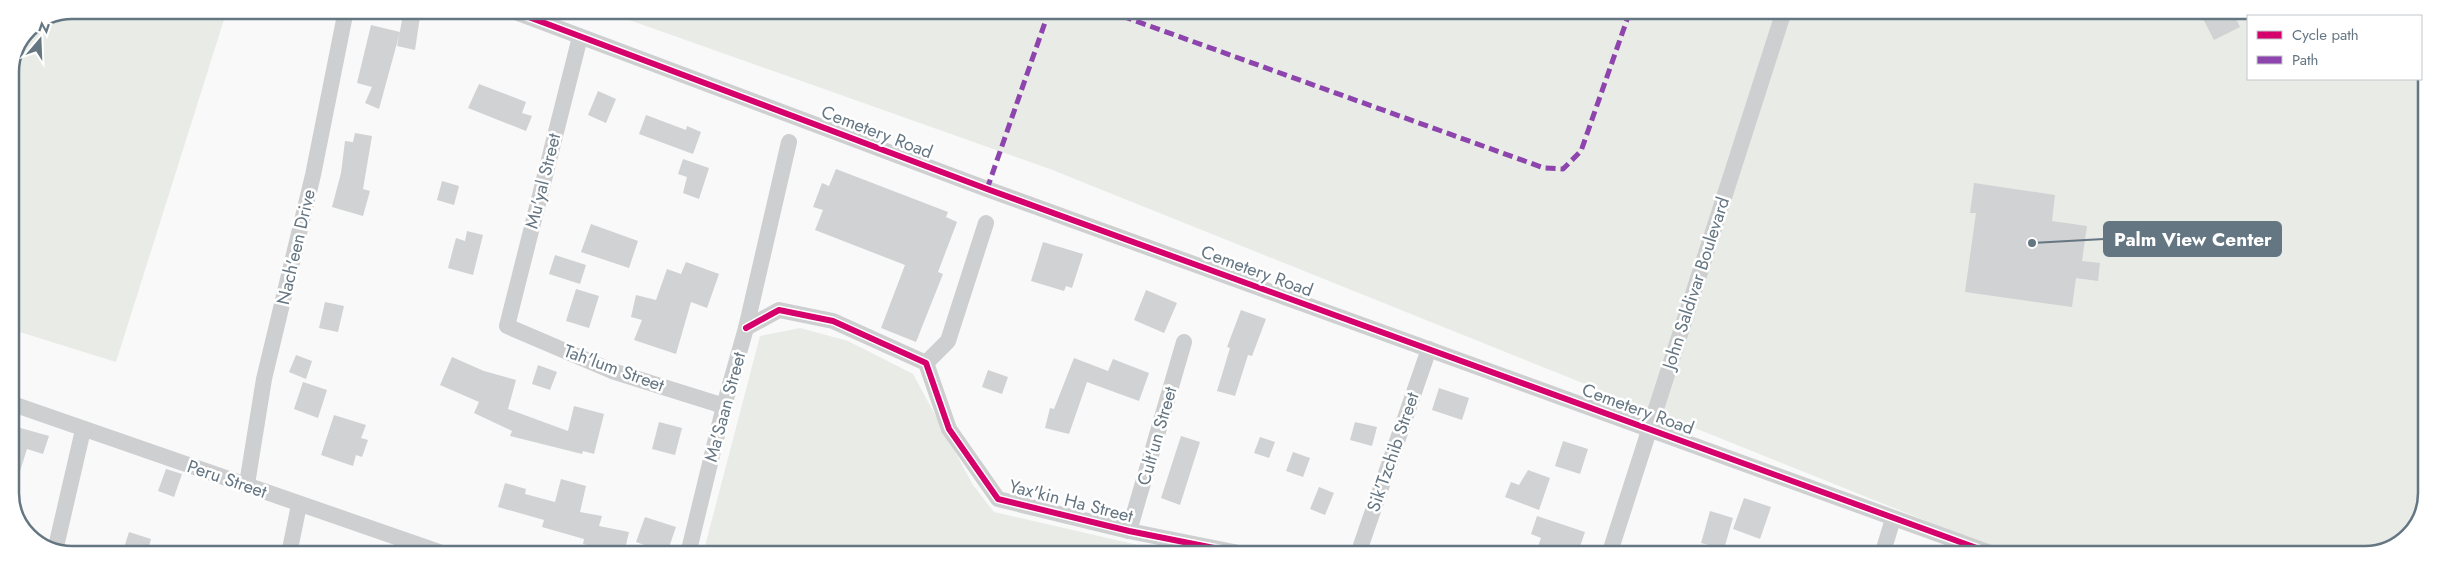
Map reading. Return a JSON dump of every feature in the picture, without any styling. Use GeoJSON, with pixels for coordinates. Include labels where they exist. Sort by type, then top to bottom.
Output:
{"type":"FeatureCollection","features":[{"type":"Feature","properties":{"kind":"street","name":"Nach'een Drive"},"geometry":{"type":"LineString","coordinates":[[246,484],[264,378],[313,175],[344,19]]}},
{"type":"Feature","properties":{"kind":"street","name":"Cemetery Road"},"geometry":{"type":"LineString","coordinates":[[533,19],[987,190],[1970,546]]}},
{"type":"Feature","properties":{"kind":"street","name":"John Saldivar Boulevard"},"geometry":{"type":"LineString","coordinates":[[1612,546],[1648,428],[1781,19]]}},
{"type":"Feature","properties":{"kind":"street","name":"Mu'yal Street"},"geometry":{"type":"LineString","coordinates":[[506,326],[580,37]]}},
{"type":"Feature","properties":{"kind":"street","name":"Ma'Saan Street"},"geometry":{"type":"LineString","coordinates":[[690,546],[724,406],[746,328],[789,142]]}},
{"type":"Feature","properties":{"kind":"street"},"geometry":{"type":"LineString","coordinates":[[746,328],[779,310],[833,321],[926,363],[948,341],[986,223]]}},
{"type":"Feature","properties":{"kind":"street","name":"Tah'lum Street"},"geometry":{"type":"LineString","coordinates":[[506,326],[612,371],[724,406]]}},
{"type":"Feature","properties":{"kind":"street","name":"Cult'un Street"},"geometry":{"type":"LineString","coordinates":[[1129,531],[1184,342]]}},
{"type":"Feature","properties":{"kind":"street","name":"Sik'Tzchib Street"},"geometry":{"type":"LineString","coordinates":[[1361,546],[1429,349]]}},
{"type":"Feature","properties":{"kind":"street","name":"Yax'kin Ha Street"},"geometry":{"type":"LineString","coordinates":[[926,363],[949,429],[998,499],[1129,531],[1204,546]]}},
{"type":"Feature","properties":{"kind":"street","name":"Peru Street"},"geometry":{"type":"LineString","coordinates":[[19,406],[421,546]]}},
{"type":"Feature","properties":{"kind":"street"},"geometry":{"type":"LineString","coordinates":[[57,544],[83,430]]}},
{"type":"Feature","properties":{"kind":"street"},"geometry":{"type":"LineString","coordinates":[[291,546],[299,505]]}},
{"type":"Feature","properties":{"kind":"street"},"geometry":{"type":"LineString","coordinates":[[1885,546],[1893,519]]}},
{"type":"Feature","properties":{"kind":"shaded area"},"geometry":{"type":"Polygon","coordinates":[[[224,19],[116,362],[19,332],[19,72],[23,51],[34,34],[51,23],[61,20],[224,19]]]}},
{"type":"Feature","properties":{"kind":"shaded area"},"geometry":{"type":"Polygon","coordinates":[[[626,19],[2247,19],[2247,80],[2418,80],[2417,504],[2414,514],[2403,531],[2389,541],[2366,546],[1989,546],[1050,169],[626,19]]]}},
{"type":"Feature","properties":{"kind":"shaded area"},"geometry":{"type":"Polygon","coordinates":[[[800,328],[848,341],[913,374],[973,485],[994,512],[1142,546],[705,546],[760,336],[800,328]]]}},
{"type":"Feature","properties":{"kind":"building"},"geometry":{"type":"Polygon","coordinates":[[[402,19],[420,19],[415,50],[397,46],[402,19]]]}},
{"type":"Feature","properties":{"kind":"building"},"geometry":{"type":"Polygon","coordinates":[[[2203,19],[2236,19],[2240,27],[2214,40],[2203,19]]]}},
{"type":"Feature","properties":{"kind":"building"},"geometry":{"type":"Polygon","coordinates":[[[371,25],[400,32],[379,109],[365,103],[372,87],[357,83],[371,25]]]}},
{"type":"Feature","properties":{"kind":"building"},"geometry":{"type":"Polygon","coordinates":[[[479,84],[526,102],[522,113],[532,116],[526,131],[468,108],[479,84]]]}},
{"type":"Feature","properties":{"kind":"building"},"geometry":{"type":"Polygon","coordinates":[[[598,91],[616,99],[606,123],[588,115],[598,91]]]}},
{"type":"Feature","properties":{"kind":"building"},"geometry":{"type":"Polygon","coordinates":[[[646,115],[686,130],[687,126],[701,132],[693,154],[639,134],[646,115]]]}},
{"type":"Feature","properties":{"kind":"building"},"geometry":{"type":"Polygon","coordinates":[[[355,133],[372,136],[363,189],[370,191],[363,216],[332,207],[341,173],[345,141],[353,142],[355,133]]]}},
{"type":"Feature","properties":{"kind":"building"},"geometry":{"type":"Polygon","coordinates":[[[683,159],[709,168],[699,199],[683,193],[687,177],[678,174],[683,159]]]}},
{"type":"Feature","properties":{"kind":"building"},"geometry":{"type":"Polygon","coordinates":[[[836,169],[948,212],[946,217],[957,222],[938,272],[943,274],[916,342],[881,328],[905,265],[815,230],[823,210],[813,207],[822,183],[829,186],[836,169]]]}},
{"type":"Feature","properties":{"kind":"building"},"geometry":{"type":"Polygon","coordinates":[[[442,181],[459,186],[454,205],[437,200],[442,181]]]}},
{"type":"Feature","properties":{"kind":"building"},"geometry":{"type":"Polygon","coordinates":[[[1974,183],[2055,195],[2052,221],[2087,226],[2082,261],[2100,263],[2098,281],[2076,278],[2072,307],[1965,292],[1976,213],[1970,213],[1974,183]]]}},
{"type":"Feature","properties":{"kind":"building"},"geometry":{"type":"Polygon","coordinates":[[[591,224],[638,241],[629,268],[581,252],[591,224]]]}},
{"type":"Feature","properties":{"kind":"building"},"geometry":{"type":"Polygon","coordinates":[[[467,231],[483,235],[473,275],[448,268],[456,238],[465,241],[467,231]]]}},
{"type":"Feature","properties":{"kind":"building"},"geometry":{"type":"Polygon","coordinates":[[[1043,242],[1083,254],[1072,288],[1066,286],[1064,291],[1031,281],[1043,242]]]}},
{"type":"Feature","properties":{"kind":"building"},"geometry":{"type":"Polygon","coordinates":[[[555,255],[586,265],[580,284],[549,274],[555,255]]]}},
{"type":"Feature","properties":{"kind":"building"},"geometry":{"type":"Polygon","coordinates":[[[686,262],[719,274],[707,308],[691,302],[676,354],[634,340],[642,320],[631,317],[636,295],[656,300],[667,269],[681,274],[686,262]]]}},
{"type":"Feature","properties":{"kind":"building"},"geometry":{"type":"Polygon","coordinates":[[[576,289],[599,296],[589,328],[566,321],[576,289]]]}},
{"type":"Feature","properties":{"kind":"building"},"geometry":{"type":"Polygon","coordinates":[[[1146,290],[1177,303],[1164,333],[1134,320],[1146,290]]]}},
{"type":"Feature","properties":{"kind":"building"},"geometry":{"type":"Polygon","coordinates":[[[325,302],[344,306],[338,332],[319,328],[325,302]]]}},
{"type":"Feature","properties":{"kind":"building"},"geometry":{"type":"Polygon","coordinates":[[[1241,310],[1266,319],[1252,356],[1248,355],[1235,396],[1217,391],[1230,348],[1227,347],[1241,310]]]}},
{"type":"Feature","properties":{"kind":"building"},"geometry":{"type":"Polygon","coordinates":[[[296,355],[312,361],[306,379],[289,372],[296,355]]]}},
{"type":"Feature","properties":{"kind":"building"},"geometry":{"type":"Polygon","coordinates":[[[452,357],[484,371],[516,380],[508,409],[568,431],[574,406],[604,414],[594,454],[583,451],[582,454],[510,436],[512,431],[474,413],[479,402],[440,385],[452,357]]]}},
{"type":"Feature","properties":{"kind":"building"},"geometry":{"type":"Polygon","coordinates":[[[1074,358],[1108,371],[1113,359],[1149,373],[1139,401],[1087,382],[1069,434],[1045,428],[1050,408],[1054,409],[1074,358]]]}},
{"type":"Feature","properties":{"kind":"building"},"geometry":{"type":"Polygon","coordinates":[[[538,365],[557,372],[550,390],[532,384],[538,365]]]}},
{"type":"Feature","properties":{"kind":"building"},"geometry":{"type":"Polygon","coordinates":[[[988,370],[1008,377],[1002,394],[982,387],[988,370]]]}},
{"type":"Feature","properties":{"kind":"building"},"geometry":{"type":"Polygon","coordinates":[[[303,382],[327,390],[318,418],[294,409],[303,382]]]}},
{"type":"Feature","properties":{"kind":"building"},"geometry":{"type":"Polygon","coordinates":[[[1439,388],[1469,398],[1462,420],[1432,410],[1439,388]]]}},
{"type":"Feature","properties":{"kind":"building"},"geometry":{"type":"Polygon","coordinates":[[[334,415],[366,425],[361,438],[368,440],[362,457],[356,455],[353,466],[321,455],[334,415]]]}},
{"type":"Feature","properties":{"kind":"building"},"geometry":{"type":"Polygon","coordinates":[[[659,422],[682,428],[675,455],[652,449],[659,422]]]}},
{"type":"Feature","properties":{"kind":"building"},"geometry":{"type":"Polygon","coordinates":[[[1355,422],[1377,427],[1372,446],[1350,440],[1355,422]]]}},
{"type":"Feature","properties":{"kind":"building"},"geometry":{"type":"Polygon","coordinates":[[[19,428],[49,436],[43,454],[27,449],[19,474],[19,428]]]}},
{"type":"Feature","properties":{"kind":"building"},"geometry":{"type":"Polygon","coordinates":[[[1181,436],[1200,442],[1180,505],[1161,498],[1181,436]]]}},
{"type":"Feature","properties":{"kind":"building"},"geometry":{"type":"Polygon","coordinates":[[[1260,437],[1275,442],[1269,458],[1254,453],[1260,437]]]}},
{"type":"Feature","properties":{"kind":"building"},"geometry":{"type":"Polygon","coordinates":[[[1563,441],[1588,449],[1580,474],[1555,466],[1563,441]]]}},
{"type":"Feature","properties":{"kind":"building"},"geometry":{"type":"Polygon","coordinates":[[[1293,452],[1310,458],[1303,477],[1286,471],[1293,452]]]}},
{"type":"Feature","properties":{"kind":"building"},"geometry":{"type":"Polygon","coordinates":[[[166,469],[182,474],[174,497],[158,491],[166,469]]]}},
{"type":"Feature","properties":{"kind":"building"},"geometry":{"type":"Polygon","coordinates":[[[1528,470],[1550,478],[1539,510],[1505,497],[1511,482],[1519,485],[1528,470]]]}},
{"type":"Feature","properties":{"kind":"building"},"geometry":{"type":"Polygon","coordinates":[[[561,479],[586,486],[580,512],[602,516],[599,526],[629,532],[626,546],[591,546],[583,544],[584,539],[542,527],[544,520],[498,507],[505,483],[526,489],[525,494],[555,502],[561,479]]]}},
{"type":"Feature","properties":{"kind":"building"},"geometry":{"type":"Polygon","coordinates":[[[1319,487],[1334,493],[1325,515],[1310,509],[1319,487]]]}},
{"type":"Feature","properties":{"kind":"building"},"geometry":{"type":"Polygon","coordinates":[[[1744,498],[1771,507],[1760,539],[1733,529],[1744,498]]]}},
{"type":"Feature","properties":{"kind":"building"},"geometry":{"type":"Polygon","coordinates":[[[1710,511],[1733,518],[1725,546],[1712,546],[1701,543],[1710,511]]]}},
{"type":"Feature","properties":{"kind":"building"},"geometry":{"type":"Polygon","coordinates":[[[1537,516],[1585,532],[1580,546],[1538,546],[1541,538],[1531,534],[1537,516]]]}},
{"type":"Feature","properties":{"kind":"building"},"geometry":{"type":"Polygon","coordinates":[[[645,517],[676,527],[669,546],[647,546],[636,542],[645,517]]]}},
{"type":"Feature","properties":{"kind":"building"},"geometry":{"type":"Polygon","coordinates":[[[129,532],[151,539],[149,546],[125,546],[129,532]]]}},
{"type":"Feature","properties":{"kind":"marked path"},"geometry":{"type":"LineString","coordinates":[[987,189],[1046,19]]}},
{"type":"Feature","properties":{"kind":"marked path"},"geometry":{"type":"LineString","coordinates":[[1130,19],[1544,168],[1563,169],[1581,151],[1627,19]]}},
{"type":"Feature","properties":{"kind":"cycle path"},"geometry":{"type":"LineString","coordinates":[[534,19],[987,189],[1971,546]]}},
{"type":"Feature","properties":{"kind":"cycle path"},"geometry":{"type":"LineString","coordinates":[[746,328],[779,310],[833,321],[926,363],[949,429],[998,499],[1129,531],[1204,546]]}},
{"type":"Feature","properties":{"kind":"place","name":"Palm View Center"},"geometry":{"type":"Point","coordinates":[2032,243]}}]}
